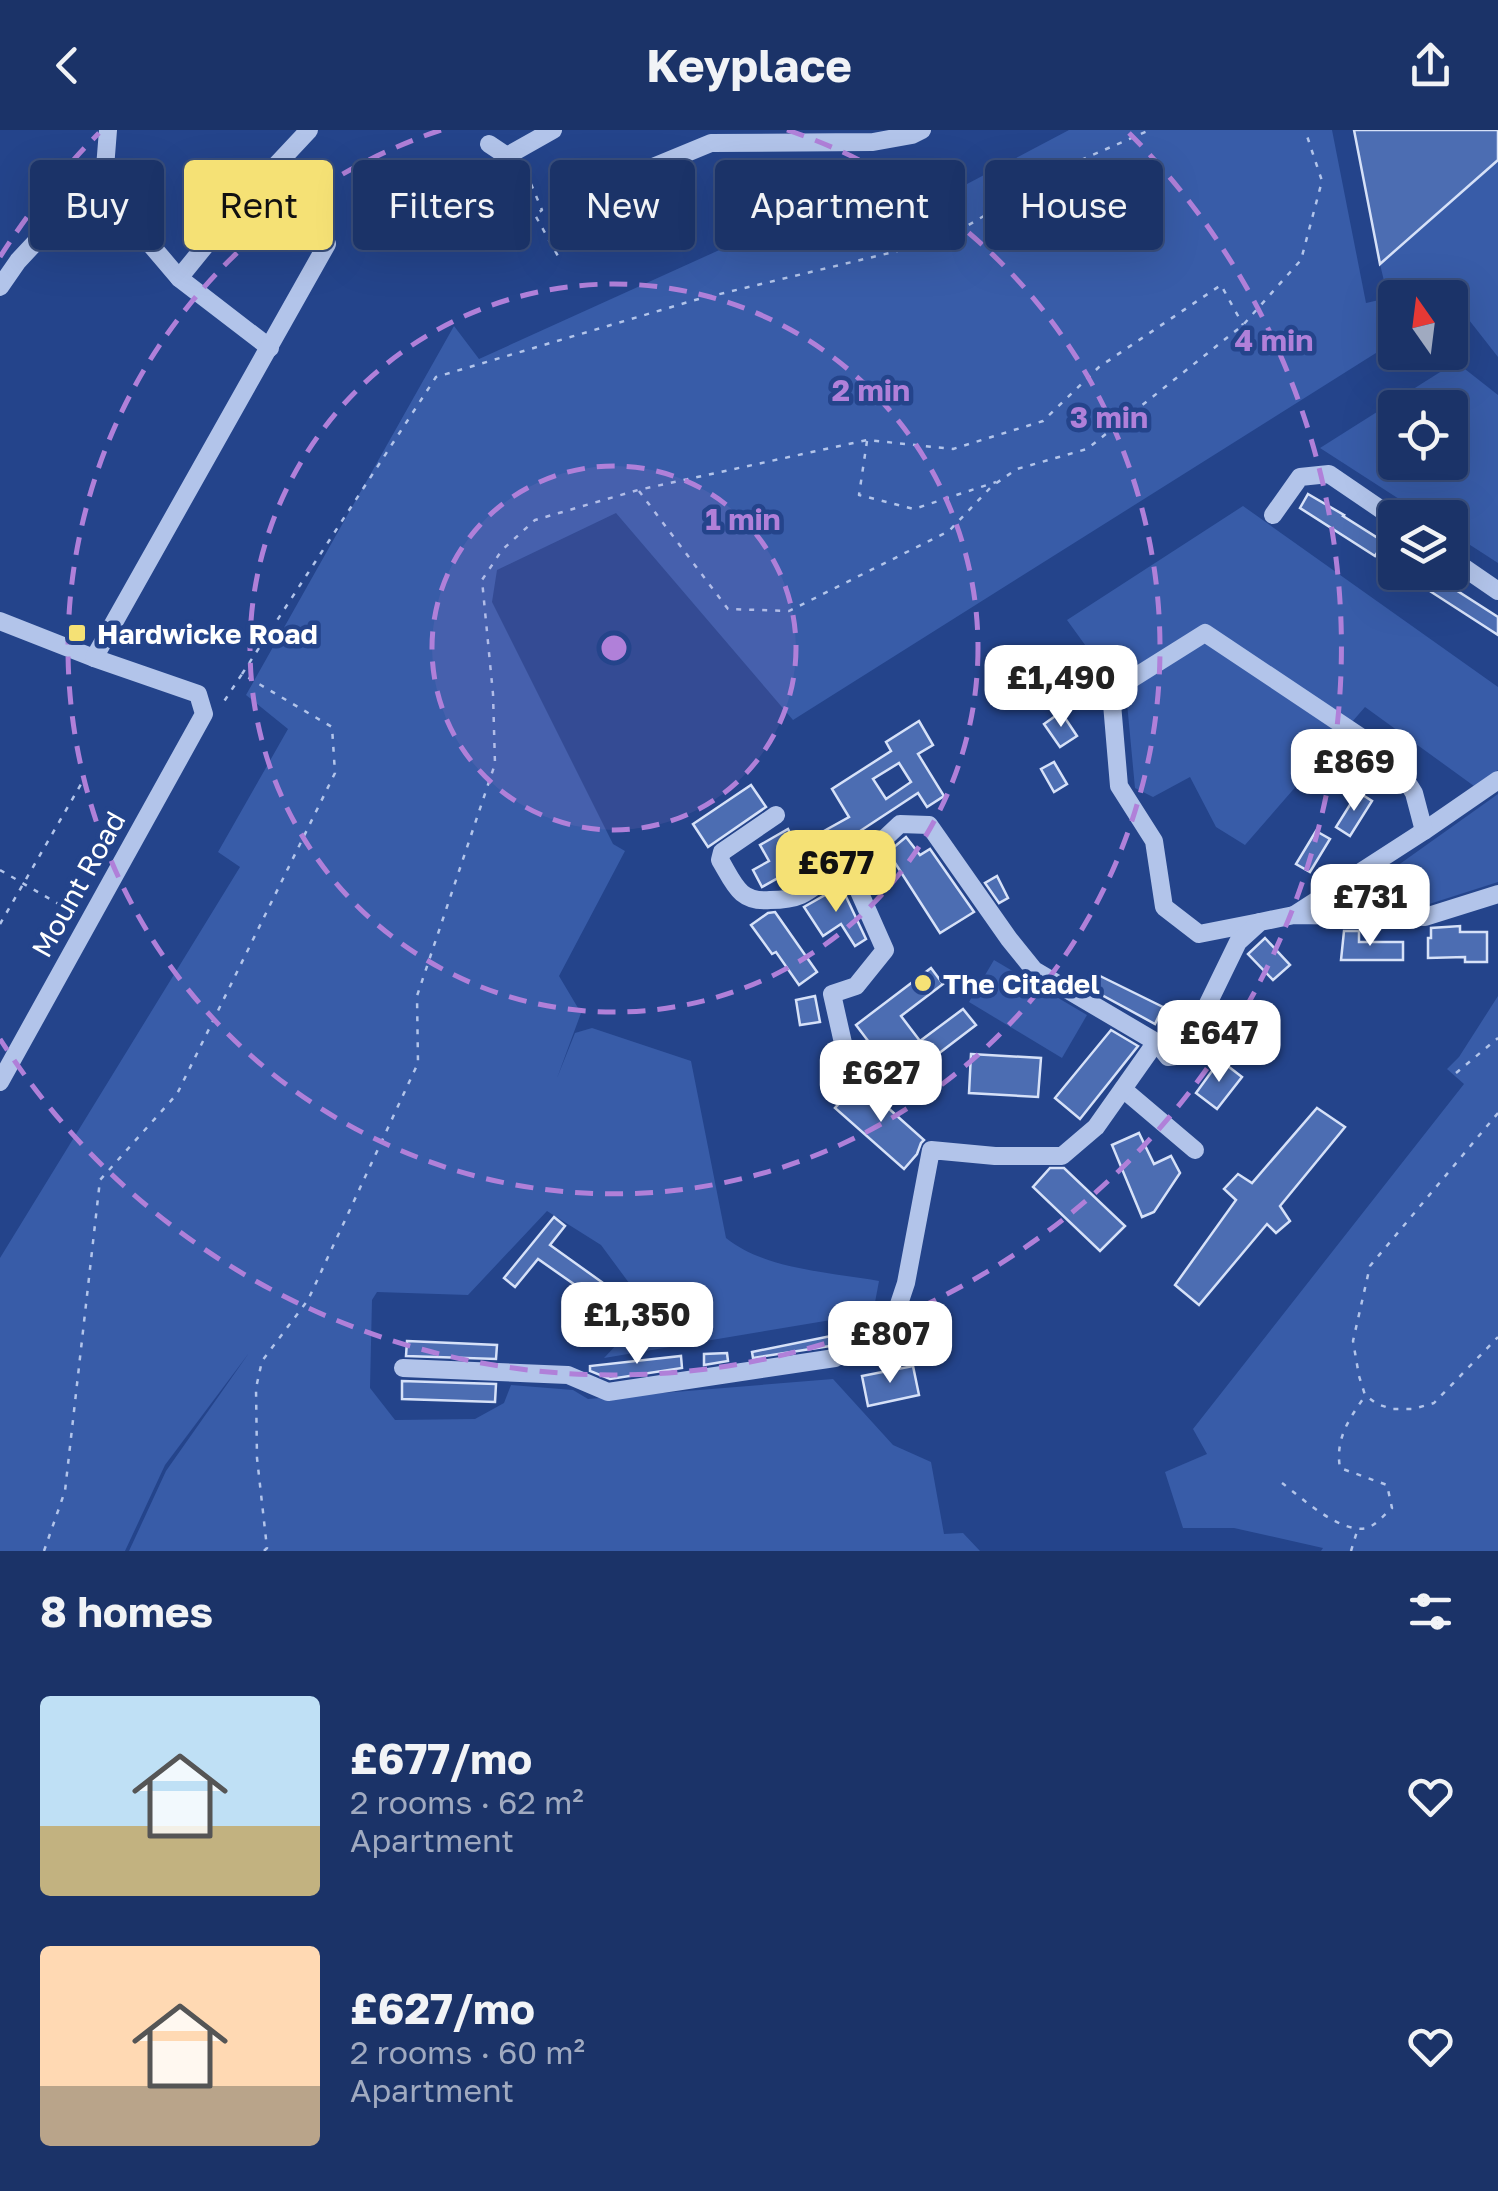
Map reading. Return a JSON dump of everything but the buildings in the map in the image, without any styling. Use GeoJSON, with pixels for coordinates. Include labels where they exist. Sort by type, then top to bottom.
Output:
{"type":"FeatureCollection","features":[{"type":"Feature","properties":{"kind":"street"},"geometry":{"type":"LineString","coordinates":[[106,160],[108,130]]}},
{"type":"Feature","properties":{"kind":"street"},"geometry":{"type":"LineString","coordinates":[[179,278],[236,208],[309,130]]}},
{"type":"Feature","properties":{"kind":"street"},"geometry":{"type":"LineString","coordinates":[[527,160],[553,130]]}},
{"type":"Feature","properties":{"kind":"street"},"geometry":{"type":"LineString","coordinates":[[670,160],[711,143],[873,142],[922,130]]}},
{"type":"Feature","properties":{"kind":"street"},"geometry":{"type":"LineString","coordinates":[[489,144],[507,160]]}},
{"type":"Feature","properties":{"kind":"street"},"geometry":{"type":"LineString","coordinates":[[0,287],[30,247]]}},
{"type":"Feature","properties":{"kind":"street"},"geometry":{"type":"LineString","coordinates":[[155,250],[179,278],[270,348]]}},
{"type":"Feature","properties":{"kind":"street"},"geometry":{"type":"LineString","coordinates":[[94,658],[325,250]]}},
{"type":"Feature","properties":{"kind":"street"},"geometry":{"type":"LineString","coordinates":[[1272,515],[1300,477],[1330,474],[1378,507]]}},
{"type":"Feature","properties":{"kind":"street"},"geometry":{"type":"LineString","coordinates":[[1468,570],[1498,591]]}},
{"type":"Feature","properties":{"kind":"street"},"geometry":{"type":"LineString","coordinates":[[0,621],[198,694],[204,714]]}},
{"type":"Feature","properties":{"kind":"street"},"geometry":{"type":"LineString","coordinates":[[1424,831],[1414,792],[1392,758],[1205,633],[1110,692],[1118,786],[1154,841],[1164,906],[1199,934],[1294,915],[1425,917],[1498,894]]}},
{"type":"Feature","properties":{"kind":"street","name":"Mount Road"},"geometry":{"type":"LineString","coordinates":[[0,1082],[204,714]]}},
{"type":"Feature","properties":{"kind":"street"},"geometry":{"type":"LineString","coordinates":[[1294,915],[1498,780]]}},
{"type":"Feature","properties":{"kind":"street"},"geometry":{"type":"LineString","coordinates":[[776,815],[722,852],[720,860],[741,894],[756,902],[800,896],[832,873],[850,872],[900,824],[929,824],[1034,970],[1156,1042],[1168,1057],[1183,1055],[1238,942],[1260,922]]}},
{"type":"Feature","properties":{"kind":"street"},"geometry":{"type":"LineString","coordinates":[[850,872],[885,950],[856,986],[832,994],[850,1074]]}},
{"type":"Feature","properties":{"kind":"street"},"geometry":{"type":"LineString","coordinates":[[403,1368],[568,1374],[608,1392],[836,1358],[894,1318],[908,1274],[931,1150],[996,1156],[1062,1156],[1096,1127],[1156,1042]]}},
{"type":"Feature","properties":{"kind":"street"},"geometry":{"type":"LineString","coordinates":[[1122,1089],[1195,1150]]}},
{"type":"Feature","properties":{"kind":"path"},"geometry":{"type":"LineString","coordinates":[[204,714],[216,715],[436,378],[695,300],[943,240],[1074,163],[1150,130]]}},
{"type":"Feature","properties":{"kind":"path"},"geometry":{"type":"LineString","coordinates":[[638,490],[728,610],[789,611],[949,530],[1016,469],[1087,449],[1243,326],[1301,260],[1322,181],[1305,130]]}},
{"type":"Feature","properties":{"kind":"path"},"geometry":{"type":"LineString","coordinates":[[530,190],[542,210],[534,215],[558,256]]}},
{"type":"Feature","properties":{"kind":"path"},"geometry":{"type":"LineString","coordinates":[[264,1551],[267,1548],[256,1441],[256,1388],[262,1361],[308,1300],[418,1064],[417,996],[495,764],[482,580],[502,550],[535,520],[638,490],[867,440],[953,448],[1043,421],[1098,367],[1221,285],[1243,326]]}},
{"type":"Feature","properties":{"kind":"path"},"geometry":{"type":"LineString","coordinates":[[867,440],[859,495],[914,509],[1000,481]]}},
{"type":"Feature","properties":{"kind":"path"},"geometry":{"type":"LineString","coordinates":[[44,1551],[64,1491],[100,1180],[177,1094],[335,773],[332,726],[242,674]]}},
{"type":"Feature","properties":{"kind":"path"},"geometry":{"type":"LineString","coordinates":[[0,924],[84,779]]}},
{"type":"Feature","properties":{"kind":"path"},"geometry":{"type":"LineString","coordinates":[[0,870],[88,922]]}},
{"type":"Feature","properties":{"kind":"path"},"geometry":{"type":"LineString","coordinates":[[1456,1073],[1498,1038]]}},
{"type":"Feature","properties":{"kind":"path"},"geometry":{"type":"LineString","coordinates":[[1498,1113],[1370,1266],[1353,1341],[1365,1395],[1392,1409],[1413,1410],[1434,1403],[1498,1337]]}},
{"type":"Feature","properties":{"kind":"path"},"geometry":{"type":"LineString","coordinates":[[1282,1483],[1332,1520],[1358,1528],[1371,1527],[1392,1508],[1387,1486],[1340,1468],[1340,1436],[1365,1395]]}},
{"type":"Feature","properties":{"kind":"path"},"geometry":{"type":"LineString","coordinates":[[1352,1551],[1358,1528]]}},
{"type":"Feature","properties":{"kind":"shaded area"},"geometry":{"type":"Polygon","coordinates":[[[1069,130],[1332,130],[1366,303],[1378,300],[1378,352],[793,720],[616,513],[497,570],[492,602],[613,844],[625,851],[559,976],[581,1013],[557,1078],[575,1033],[592,1028],[691,1061],[726,1238],[742,1249],[779,1263],[879,1281],[873,1313],[604,1358],[649,1310],[601,1245],[547,1211],[468,1295],[377,1292],[372,1300],[370,1388],[395,1420],[475,1419],[504,1403],[511,1385],[573,1390],[588,1399],[833,1379],[893,1445],[931,1462],[944,1534],[963,1533],[980,1551],[129,1551],[166,1471],[249,1353],[165,1465],[125,1551],[0,1551],[0,1258],[240,867],[218,852],[288,729],[246,695],[454,326],[479,359],[719,250],[965,250],[965,185],[985,175],[985,250],[1163,250],[1163,160],[1012,160],[1069,130]]]}},
{"type":"Feature","properties":{"kind":"shaded area"},"geometry":{"type":"Polygon","coordinates":[[[1498,160],[1498,357],[1468,319],[1468,280],[1384,280],[1380,264],[1498,160]]]}},
{"type":"Feature","properties":{"kind":"shaded area"},"geometry":{"type":"Polygon","coordinates":[[[1443,370],[1466,370],[1498,395],[1498,563],[1468,544],[1468,500],[1401,500],[1320,448],[1378,411],[1378,480],[1468,480],[1468,390],[1412,390],[1443,370]]]}},
{"type":"Feature","properties":{"kind":"shaded area"},"geometry":{"type":"Polygon","coordinates":[[[1243,506],[1498,687],[1498,770],[1474,786],[1365,707],[1245,845],[1216,827],[1190,777],[1153,797],[1135,788],[1127,703],[1067,620],[1243,506]]]}},
{"type":"Feature","properties":{"kind":"shaded area"},"geometry":{"type":"Polygon","coordinates":[[[1498,794],[1498,882],[1423,906],[1361,907],[1352,898],[1498,794]]]}},
{"type":"Feature","properties":{"kind":"shaded area"},"geometry":{"type":"Polygon","coordinates":[[[994,960],[1087,1015],[1062,1058],[969,1002],[994,960]]]}},
{"type":"Feature","properties":{"kind":"shaded area"},"geometry":{"type":"Polygon","coordinates":[[[1498,996],[1498,1551],[1321,1551],[1323,1548],[1234,1528],[1183,1528],[1165,1472],[1207,1454],[1193,1429],[1464,1084],[1447,1069],[1498,996]]]}},
{"type":"Feature","properties":{"kind":"place","name":"Hardwicke Road"},"geometry":{"type":"Point","coordinates":[77,633]}},
{"type":"Feature","properties":{"kind":"place","name":"The Citadel"},"geometry":{"type":"Point","coordinates":[923,983]}}]}
